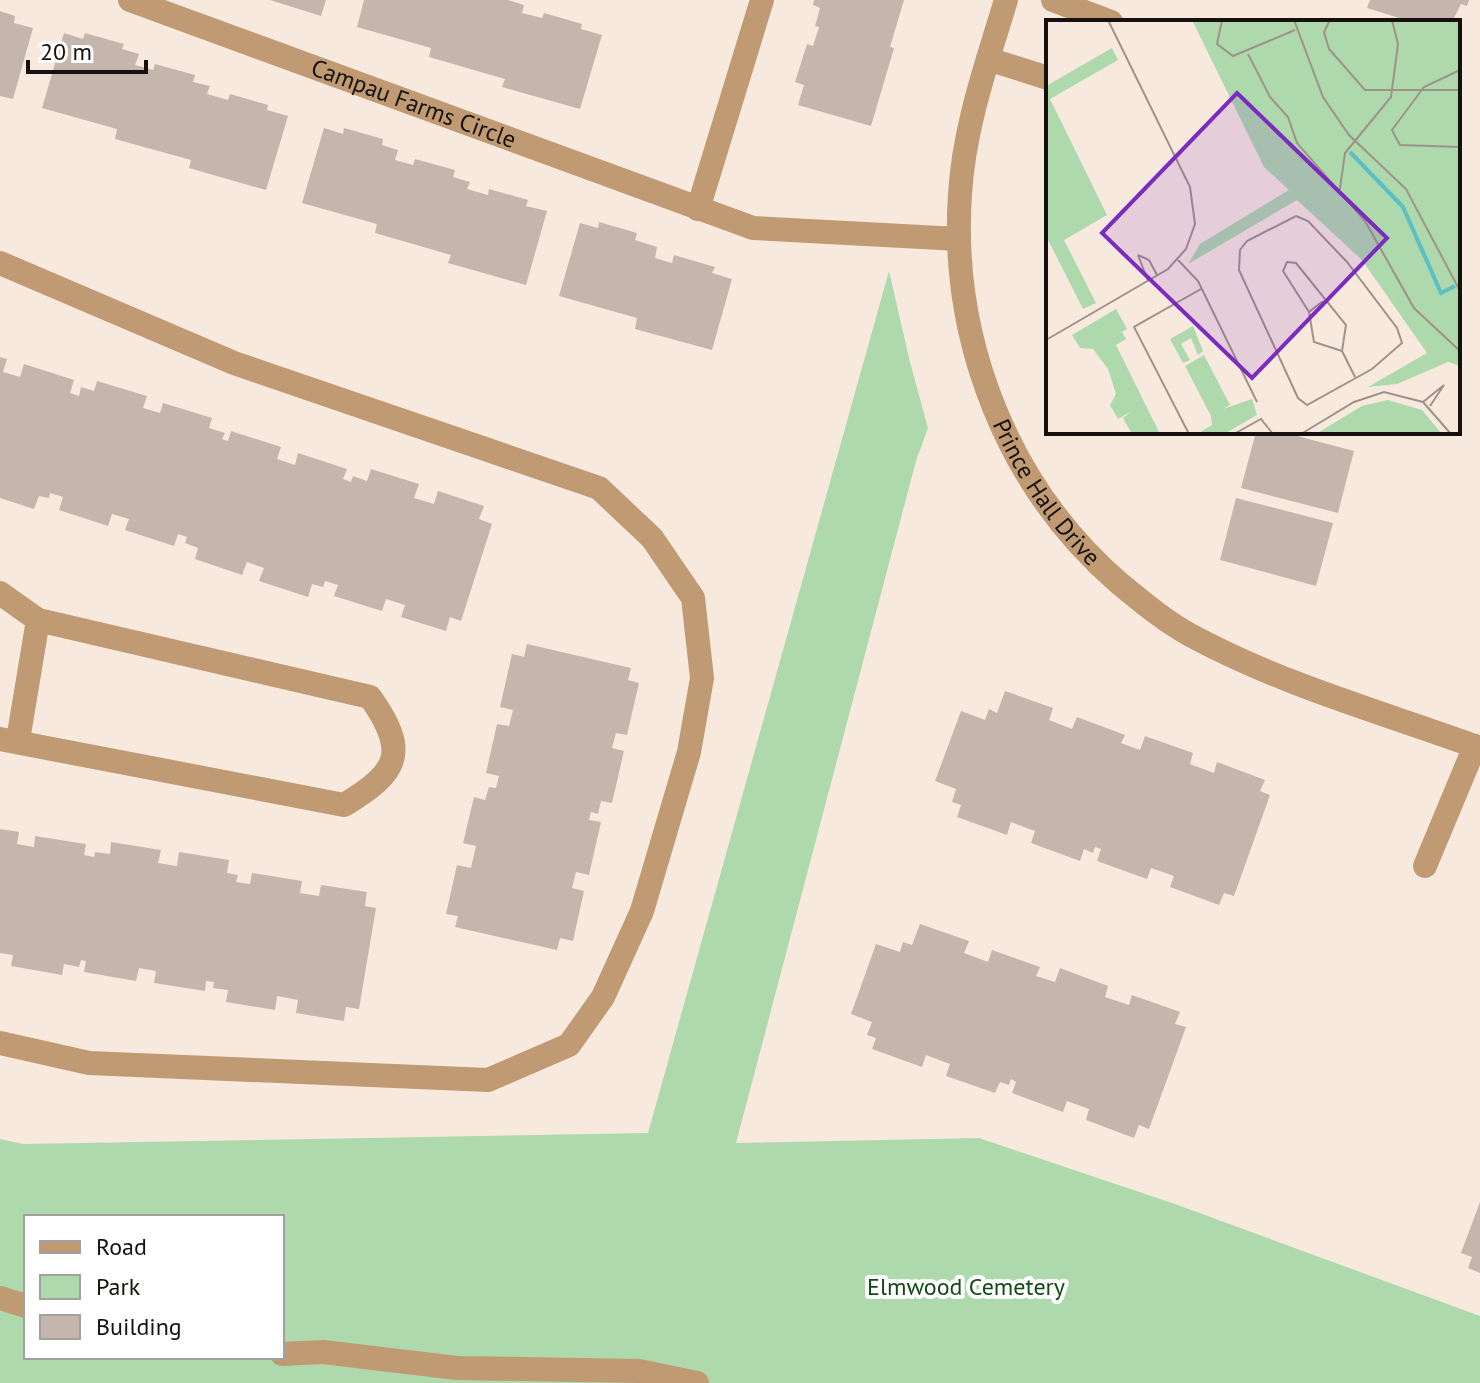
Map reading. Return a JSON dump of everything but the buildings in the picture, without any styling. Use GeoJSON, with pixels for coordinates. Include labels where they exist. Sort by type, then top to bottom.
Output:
{"type":"FeatureCollection","features":[{"type":"Feature","properties":{"kind":"street","name":"Campau Farms Circle"},"geometry":{"type":"LineString","coordinates":[[130,0],[753,228],[959,239]]}},
{"type":"Feature","properties":{"kind":"street"},"geometry":{"type":"LineString","coordinates":[[698,209],[762,0]]}},
{"type":"Feature","properties":{"kind":"street","name":"Prince Hall Drive"},"geometry":{"type":"LineString","coordinates":[[1006,0],[965,148],[959,239],[962,288],[981,375],[1003,430],[1048,507],[1096,563],[1141,602],[1190,635],[1257,668],[1477,747]]}},
{"type":"Feature","properties":{"kind":"street"},"geometry":{"type":"LineString","coordinates":[[1053,0],[1106,20]]}},
{"type":"Feature","properties":{"kind":"street"},"geometry":{"type":"LineString","coordinates":[[988,59],[1046,77]]}},
{"type":"Feature","properties":{"kind":"street"},"geometry":{"type":"LineString","coordinates":[[0,263],[234,363],[599,488],[652,538],[693,598],[702,678],[689,752],[642,911],[603,997],[569,1045],[488,1080],[89,1063],[0,1043]]}},
{"type":"Feature","properties":{"kind":"street"},"geometry":{"type":"LineString","coordinates":[[0,593],[38,620],[370,697],[385,719],[395,746],[391,767],[371,789],[344,805],[9,740],[38,620]]}},
{"type":"Feature","properties":{"kind":"street"},"geometry":{"type":"LineString","coordinates":[[1425,866],[1477,747]]}},
{"type":"Feature","properties":{"kind":"street"},"geometry":{"type":"LineString","coordinates":[[0,1298],[24,1305]]}},
{"type":"Feature","properties":{"kind":"street"},"geometry":{"type":"LineString","coordinates":[[284,1354],[323,1352],[464,1375],[639,1371],[697,1383]]}},
{"type":"Feature","properties":{"kind":"green space","name":"Elmwood Cemetery"},"geometry":{"type":"Polygon","coordinates":[[[889,271],[928,428],[916,461],[736,1143],[979,1138],[1175,1204],[1480,1316],[1480,1383],[0,1383],[0,1139],[23,1144],[648,1133],[889,271]]]}}]}
